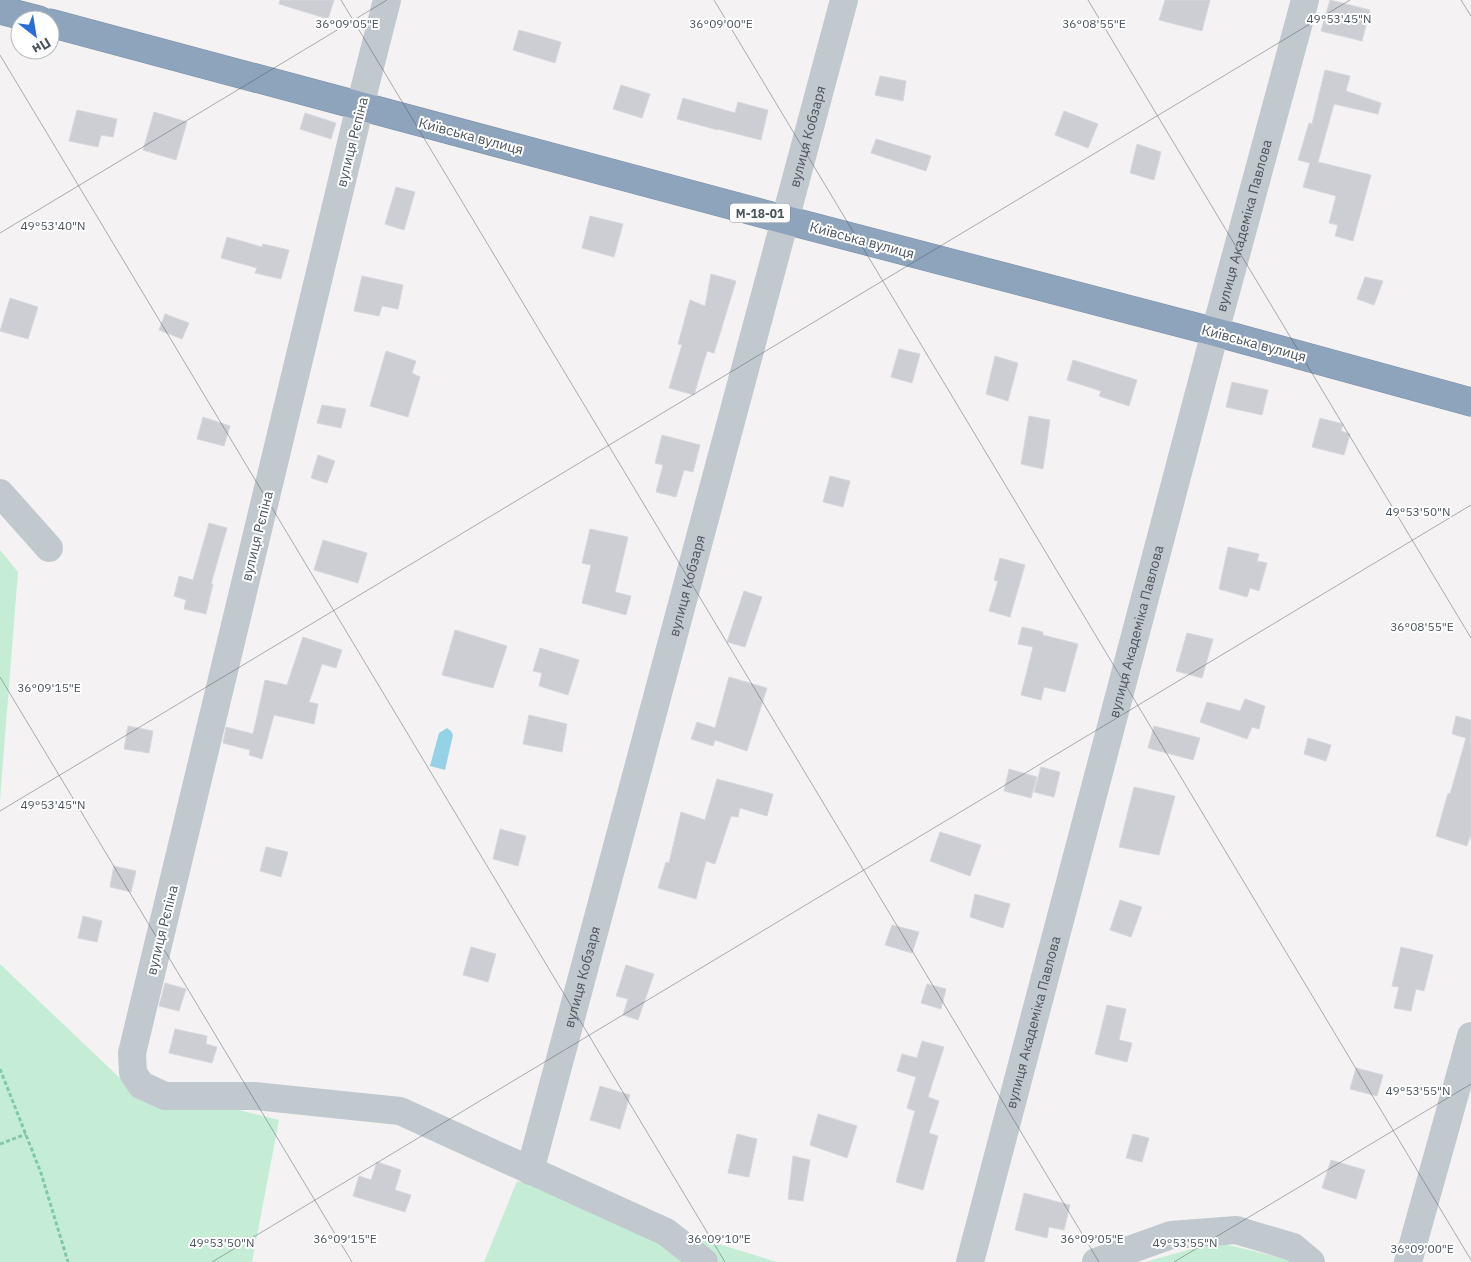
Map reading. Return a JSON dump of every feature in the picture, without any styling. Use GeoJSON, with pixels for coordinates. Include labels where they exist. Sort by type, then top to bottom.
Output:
{"type":"FeatureCollection","features":[{"type":"Feature","properties":{"kind":"highway","name":"Київська вулиця"},"geometry":{"type":"LineString","coordinates":[[60,26],[786,220],[1215,332],[1471,402]]}},
{"type":"Feature","properties":{"kind":"street","name":"вулиця Рєпіна"},"geometry":{"type":"LineString","coordinates":[[387,0],[132,1053],[133,1073],[141,1085],[165,1096],[254,1096],[400,1111],[530,1171]]}},
{"type":"Feature","properties":{"kind":"street","name":"вулиця Кобзаря"},"geometry":{"type":"LineString","coordinates":[[530,1171],[844,0]]}},
{"type":"Feature","properties":{"kind":"street","name":"вулиця Академіка Павлова"},"geometry":{"type":"LineString","coordinates":[[970,1262],[1215,332],[1305,0]]}},
{"type":"Feature","properties":{"kind":"street"},"geometry":{"type":"LineString","coordinates":[[0,493],[49,548]]}},
{"type":"Feature","properties":{"kind":"street"},"geometry":{"type":"LineString","coordinates":[[1408,1262],[1471,1036]]}},
{"type":"Feature","properties":{"kind":"street"},"geometry":{"type":"LineString","coordinates":[[530,1171],[666,1232],[704,1262]]}},
{"type":"Feature","properties":{"kind":"street"},"geometry":{"type":"LineString","coordinates":[[1096,1262],[1171,1235],[1236,1230],[1293,1247],[1312,1262]]}},
{"type":"Feature","properties":{"kind":"path"},"geometry":{"type":"LineString","coordinates":[[0,1069],[41,1173],[68,1262]]}},
{"type":"Feature","properties":{"kind":"path"},"geometry":{"type":"LineString","coordinates":[[0,1144],[26,1134]]}},
{"type":"Feature","properties":{"kind":"green space"},"geometry":{"type":"Polygon","coordinates":[[[0,550],[18,572],[0,800],[0,550]]]}},
{"type":"Feature","properties":{"kind":"green space"},"geometry":{"type":"Polygon","coordinates":[[[0,964],[123,1081],[279,1120],[252,1262],[0,1262],[0,964]]]}},
{"type":"Feature","properties":{"kind":"green space"},"geometry":{"type":"Polygon","coordinates":[[[517,1181],[777,1262],[484,1262],[517,1181]]]}},
{"type":"Feature","properties":{"kind":"green space"},"geometry":{"type":"Polygon","coordinates":[[[1216,1242],[1290,1260],[1293,1262],[1145,1262],[1216,1242]]]}},
{"type":"Feature","properties":{"kind":"water"},"geometry":{"type":"Polygon","coordinates":[[[447,728],[453,735],[445,770],[430,766],[439,733],[447,728]]]}},
{"type":"Feature","properties":{"kind":"building"},"geometry":{"type":"Polygon","coordinates":[[[280,0],[334,0],[328,19],[279,4],[280,0]]]}},
{"type":"Feature","properties":{"kind":"building"},"geometry":{"type":"Polygon","coordinates":[[[1165,0],[1210,0],[1202,31],[1159,20],[1165,0]]]}},
{"type":"Feature","properties":{"kind":"building"},"geometry":{"type":"Polygon","coordinates":[[[1330,0],[1370,10],[1362,41],[1321,31],[1330,0]]]}},
{"type":"Feature","properties":{"kind":"building"},"geometry":{"type":"Polygon","coordinates":[[[519,30],[561,42],[555,63],[513,50],[519,30]]]}},
{"type":"Feature","properties":{"kind":"building"},"geometry":{"type":"Polygon","coordinates":[[[1325,70],[1350,76],[1346,91],[1381,103],[1378,114],[1334,104],[1318,162],[1371,175],[1353,241],[1335,236],[1338,225],[1329,223],[1336,196],[1303,187],[1310,163],[1298,160],[1309,123],[1312,124],[1325,70]]]}},
{"type":"Feature","properties":{"kind":"building"},"geometry":{"type":"Polygon","coordinates":[[[880,76],[906,81],[903,101],[875,95],[880,76]]]}},
{"type":"Feature","properties":{"kind":"building"},"geometry":{"type":"Polygon","coordinates":[[[621,85],[650,94],[642,118],[613,109],[621,85]]]}},
{"type":"Feature","properties":{"kind":"building"},"geometry":{"type":"Polygon","coordinates":[[[683,98],[735,113],[738,102],[768,110],[761,140],[677,119],[683,98]]]}},
{"type":"Feature","properties":{"kind":"building"},"geometry":{"type":"Polygon","coordinates":[[[77,110],[117,119],[113,137],[101,135],[98,147],[69,141],[77,110]]]}},
{"type":"Feature","properties":{"kind":"building"},"geometry":{"type":"Polygon","coordinates":[[[1064,111],[1098,124],[1088,148],[1055,135],[1064,111]]]}},
{"type":"Feature","properties":{"kind":"building"},"geometry":{"type":"Polygon","coordinates":[[[154,112],[187,122],[176,160],[143,150],[154,112]]]}},
{"type":"Feature","properties":{"kind":"building"},"geometry":{"type":"Polygon","coordinates":[[[305,113],[336,123],[331,139],[300,129],[305,113]]]}},
{"type":"Feature","properties":{"kind":"building"},"geometry":{"type":"Polygon","coordinates":[[[876,139],[931,156],[926,171],[871,153],[876,139]]]}},
{"type":"Feature","properties":{"kind":"building"},"geometry":{"type":"Polygon","coordinates":[[[1137,144],[1161,152],[1154,180],[1130,173],[1137,144]]]}},
{"type":"Feature","properties":{"kind":"building"},"geometry":{"type":"Polygon","coordinates":[[[396,187],[415,192],[404,230],[385,224],[396,187]]]}},
{"type":"Feature","properties":{"kind":"building"},"geometry":{"type":"Polygon","coordinates":[[[590,216],[623,224],[614,257],[582,248],[590,216]]]}},
{"type":"Feature","properties":{"kind":"building"},"geometry":{"type":"Polygon","coordinates":[[[227,237],[262,247],[263,244],[289,250],[281,279],[255,273],[257,268],[221,258],[227,237]]]}},
{"type":"Feature","properties":{"kind":"building"},"geometry":{"type":"Polygon","coordinates":[[[711,274],[736,281],[714,353],[707,351],[694,395],[669,388],[682,345],[678,344],[690,300],[705,306],[711,274]]]}},
{"type":"Feature","properties":{"kind":"building"},"geometry":{"type":"Polygon","coordinates":[[[362,276],[403,285],[398,309],[382,306],[379,316],[354,311],[362,276]]]}},
{"type":"Feature","properties":{"kind":"building"},"geometry":{"type":"Polygon","coordinates":[[[1365,277],[1383,281],[1374,305],[1357,299],[1365,277]]]}},
{"type":"Feature","properties":{"kind":"building"},"geometry":{"type":"Polygon","coordinates":[[[10,298],[38,307],[28,339],[0,331],[10,298]]]}},
{"type":"Feature","properties":{"kind":"building"},"geometry":{"type":"Polygon","coordinates":[[[165,314],[189,323],[182,339],[159,330],[165,314]]]}},
{"type":"Feature","properties":{"kind":"building"},"geometry":{"type":"Polygon","coordinates":[[[899,349],[920,354],[912,383],[891,377],[899,349]]]}},
{"type":"Feature","properties":{"kind":"building"},"geometry":{"type":"Polygon","coordinates":[[[386,351],[416,361],[412,373],[420,377],[408,417],[370,406],[386,351]]]}},
{"type":"Feature","properties":{"kind":"building"},"geometry":{"type":"Polygon","coordinates":[[[995,356],[1018,363],[1008,401],[986,394],[995,356]]]}},
{"type":"Feature","properties":{"kind":"building"},"geometry":{"type":"Polygon","coordinates":[[[1073,360],[1137,380],[1129,406],[1099,396],[1101,391],[1067,380],[1073,360]]]}},
{"type":"Feature","properties":{"kind":"building"},"geometry":{"type":"Polygon","coordinates":[[[1232,382],[1268,390],[1262,415],[1226,407],[1232,382]]]}},
{"type":"Feature","properties":{"kind":"building"},"geometry":{"type":"Polygon","coordinates":[[[322,405],[346,409],[341,428],[317,423],[322,405]]]}},
{"type":"Feature","properties":{"kind":"building"},"geometry":{"type":"Polygon","coordinates":[[[1029,416],[1050,420],[1043,469],[1021,464],[1029,416]]]}},
{"type":"Feature","properties":{"kind":"building"},"geometry":{"type":"Polygon","coordinates":[[[203,417],[230,426],[224,446],[197,439],[203,417]]]}},
{"type":"Feature","properties":{"kind":"building"},"geometry":{"type":"Polygon","coordinates":[[[1320,418],[1343,424],[1341,431],[1350,434],[1344,455],[1312,447],[1320,418]]]}},
{"type":"Feature","properties":{"kind":"building"},"geometry":{"type":"Polygon","coordinates":[[[662,435],[700,445],[693,472],[684,470],[676,497],[656,492],[663,465],[655,463],[662,435]]]}},
{"type":"Feature","properties":{"kind":"building"},"geometry":{"type":"Polygon","coordinates":[[[318,455],[335,461],[327,483],[311,478],[318,455]]]}},
{"type":"Feature","properties":{"kind":"building"},"geometry":{"type":"Polygon","coordinates":[[[830,476],[850,481],[843,507],[823,502],[830,476]]]}},
{"type":"Feature","properties":{"kind":"building"},"geometry":{"type":"Polygon","coordinates":[[[209,523],[227,528],[211,584],[213,584],[206,614],[184,609],[186,600],[174,596],[179,576],[193,580],[209,523]]]}},
{"type":"Feature","properties":{"kind":"building"},"geometry":{"type":"Polygon","coordinates":[[[590,529],[628,537],[615,592],[631,596],[626,615],[582,603],[591,565],[582,563],[590,529]]]}},
{"type":"Feature","properties":{"kind":"building"},"geometry":{"type":"Polygon","coordinates":[[[323,540],[367,553],[358,583],[314,570],[323,540]]]}},
{"type":"Feature","properties":{"kind":"building"},"geometry":{"type":"Polygon","coordinates":[[[1228,547],[1259,554],[1257,561],[1267,563],[1259,591],[1250,588],[1247,597],[1219,589],[1228,547]]]}},
{"type":"Feature","properties":{"kind":"building"},"geometry":{"type":"Polygon","coordinates":[[[1000,558],[1025,565],[1010,617],[989,611],[998,581],[994,580],[1000,558]]]}},
{"type":"Feature","properties":{"kind":"building"},"geometry":{"type":"Polygon","coordinates":[[[744,591],[762,597],[745,647],[727,642],[744,591]]]}},
{"type":"Feature","properties":{"kind":"building"},"geometry":{"type":"Polygon","coordinates":[[[1022,627],[1043,632],[1043,635],[1078,644],[1065,692],[1044,687],[1041,700],[1021,695],[1033,647],[1018,644],[1022,627]]]}},
{"type":"Feature","properties":{"kind":"building"},"geometry":{"type":"Polygon","coordinates":[[[455,630],[507,646],[493,688],[442,675],[455,630]]]}},
{"type":"Feature","properties":{"kind":"building"},"geometry":{"type":"Polygon","coordinates":[[[1187,633],[1213,639],[1202,678],[1176,671],[1187,633]]]}},
{"type":"Feature","properties":{"kind":"building"},"geometry":{"type":"Polygon","coordinates":[[[303,637],[342,650],[336,668],[322,664],[309,702],[318,704],[314,724],[274,715],[262,759],[249,755],[250,750],[223,743],[226,727],[253,734],[265,680],[287,685],[303,637]]]}},
{"type":"Feature","properties":{"kind":"building"},"geometry":{"type":"Polygon","coordinates":[[[540,648],[579,660],[568,695],[539,686],[542,673],[533,671],[540,648]]]}},
{"type":"Feature","properties":{"kind":"building"},"geometry":{"type":"Polygon","coordinates":[[[729,677],[767,688],[747,751],[715,740],[713,746],[691,739],[697,722],[715,728],[729,677]]]}},
{"type":"Feature","properties":{"kind":"building"},"geometry":{"type":"Polygon","coordinates":[[[1245,699],[1265,706],[1259,729],[1252,727],[1247,739],[1200,722],[1207,702],[1240,711],[1245,699]]]}},
{"type":"Feature","properties":{"kind":"building"},"geometry":{"type":"Polygon","coordinates":[[[529,715],[567,724],[562,752],[523,744],[529,715]]]}},
{"type":"Feature","properties":{"kind":"building"},"geometry":{"type":"Polygon","coordinates":[[[1456,716],[1471,720],[1471,834],[1467,846],[1436,836],[1466,738],[1452,734],[1456,716]]]}},
{"type":"Feature","properties":{"kind":"building"},"geometry":{"type":"Polygon","coordinates":[[[128,726],[153,731],[149,753],[124,749],[128,726]]]}},
{"type":"Feature","properties":{"kind":"building"},"geometry":{"type":"Polygon","coordinates":[[[1154,726],[1200,738],[1193,760],[1148,748],[1154,726]]]}},
{"type":"Feature","properties":{"kind":"building"},"geometry":{"type":"Polygon","coordinates":[[[1308,738],[1331,745],[1326,761],[1304,754],[1308,738]]]}},
{"type":"Feature","properties":{"kind":"building"},"geometry":{"type":"Polygon","coordinates":[[[1041,767],[1060,772],[1054,797],[1034,792],[1041,767]]]}},
{"type":"Feature","properties":{"kind":"building"},"geometry":{"type":"Polygon","coordinates":[[[1009,769],[1037,777],[1031,798],[1004,791],[1009,769]]]}},
{"type":"Feature","properties":{"kind":"building"},"geometry":{"type":"Polygon","coordinates":[[[717,779],[773,794],[767,816],[740,808],[738,817],[731,816],[715,864],[706,861],[696,899],[658,888],[666,862],[669,863],[681,812],[705,820],[717,779]]]}},
{"type":"Feature","properties":{"kind":"building"},"geometry":{"type":"Polygon","coordinates":[[[1134,787],[1175,796],[1159,855],[1119,847],[1134,787]]]}},
{"type":"Feature","properties":{"kind":"building"},"geometry":{"type":"Polygon","coordinates":[[[500,829],[526,836],[518,866],[493,859],[500,829]]]}},
{"type":"Feature","properties":{"kind":"building"},"geometry":{"type":"Polygon","coordinates":[[[940,832],[981,845],[970,876],[930,861],[940,832]]]}},
{"type":"Feature","properties":{"kind":"building"},"geometry":{"type":"Polygon","coordinates":[[[266,847],[288,852],[281,877],[260,871],[266,847]]]}},
{"type":"Feature","properties":{"kind":"building"},"geometry":{"type":"Polygon","coordinates":[[[114,866],[136,871],[131,892],[110,887],[114,866]]]}},
{"type":"Feature","properties":{"kind":"building"},"geometry":{"type":"Polygon","coordinates":[[[975,894],[1010,904],[1003,928],[970,917],[975,894]]]}},
{"type":"Feature","properties":{"kind":"building"},"geometry":{"type":"Polygon","coordinates":[[[1120,900],[1142,907],[1131,937],[1110,930],[1120,900]]]}},
{"type":"Feature","properties":{"kind":"building"},"geometry":{"type":"Polygon","coordinates":[[[83,916],[102,921],[97,942],[78,938],[83,916]]]}},
{"type":"Feature","properties":{"kind":"building"},"geometry":{"type":"Polygon","coordinates":[[[892,925],[919,932],[912,953],[885,945],[892,925]]]}},
{"type":"Feature","properties":{"kind":"building"},"geometry":{"type":"Polygon","coordinates":[[[471,947],[496,954],[488,982],[463,975],[471,947]]]}},
{"type":"Feature","properties":{"kind":"building"},"geometry":{"type":"Polygon","coordinates":[[[1401,947],[1433,955],[1424,991],[1416,989],[1411,1011],[1394,1008],[1399,987],[1392,986],[1401,947]]]}},
{"type":"Feature","properties":{"kind":"building"},"geometry":{"type":"Polygon","coordinates":[[[626,965],[654,974],[638,1020],[623,1015],[628,999],[616,996],[626,965]]]}},
{"type":"Feature","properties":{"kind":"building"},"geometry":{"type":"Polygon","coordinates":[[[165,983],[186,989],[179,1011],[159,1006],[165,983]]]}},
{"type":"Feature","properties":{"kind":"building"},"geometry":{"type":"Polygon","coordinates":[[[927,984],[946,989],[941,1009],[921,1003],[927,984]]]}},
{"type":"Feature","properties":{"kind":"building"},"geometry":{"type":"Polygon","coordinates":[[[1107,1005],[1126,1009],[1119,1040],[1132,1043],[1127,1062],[1095,1054],[1107,1005]]]}},
{"type":"Feature","properties":{"kind":"building"},"geometry":{"type":"Polygon","coordinates":[[[175,1029],[207,1036],[206,1044],[217,1047],[212,1063],[169,1053],[175,1029]]]}},
{"type":"Feature","properties":{"kind":"building"},"geometry":{"type":"Polygon","coordinates":[[[922,1041],[944,1047],[928,1097],[939,1101],[929,1133],[938,1136],[923,1190],[896,1182],[915,1111],[907,1108],[916,1077],[897,1071],[902,1054],[917,1058],[922,1041]]]}},
{"type":"Feature","properties":{"kind":"building"},"geometry":{"type":"Polygon","coordinates":[[[1356,1068],[1383,1075],[1377,1096],[1350,1089],[1356,1068]]]}},
{"type":"Feature","properties":{"kind":"building"},"geometry":{"type":"Polygon","coordinates":[[[600,1086],[630,1095],[620,1129],[590,1120],[600,1086]]]}},
{"type":"Feature","properties":{"kind":"building"},"geometry":{"type":"Polygon","coordinates":[[[818,1114],[857,1126],[847,1158],[810,1145],[818,1114]]]}},
{"type":"Feature","properties":{"kind":"building"},"geometry":{"type":"Polygon","coordinates":[[[737,1134],[757,1139],[749,1177],[728,1173],[737,1134]]]}},
{"type":"Feature","properties":{"kind":"building"},"geometry":{"type":"Polygon","coordinates":[[[1133,1134],[1149,1138],[1142,1162],[1126,1158],[1133,1134]]]}},
{"type":"Feature","properties":{"kind":"building"},"geometry":{"type":"Polygon","coordinates":[[[793,1156],[810,1160],[803,1201],[788,1199],[793,1156]]]}},
{"type":"Feature","properties":{"kind":"building"},"geometry":{"type":"Polygon","coordinates":[[[1331,1160],[1365,1170],[1356,1199],[1322,1188],[1331,1160]]]}},
{"type":"Feature","properties":{"kind":"building"},"geometry":{"type":"Polygon","coordinates":[[[377,1162],[401,1170],[395,1190],[411,1195],[405,1212],[353,1196],[359,1176],[371,1180],[377,1162]]]}},
{"type":"Feature","properties":{"kind":"building"},"geometry":{"type":"Polygon","coordinates":[[[1024,1193],[1070,1205],[1064,1230],[1049,1227],[1047,1238],[1015,1230],[1024,1193]]]}}]}
